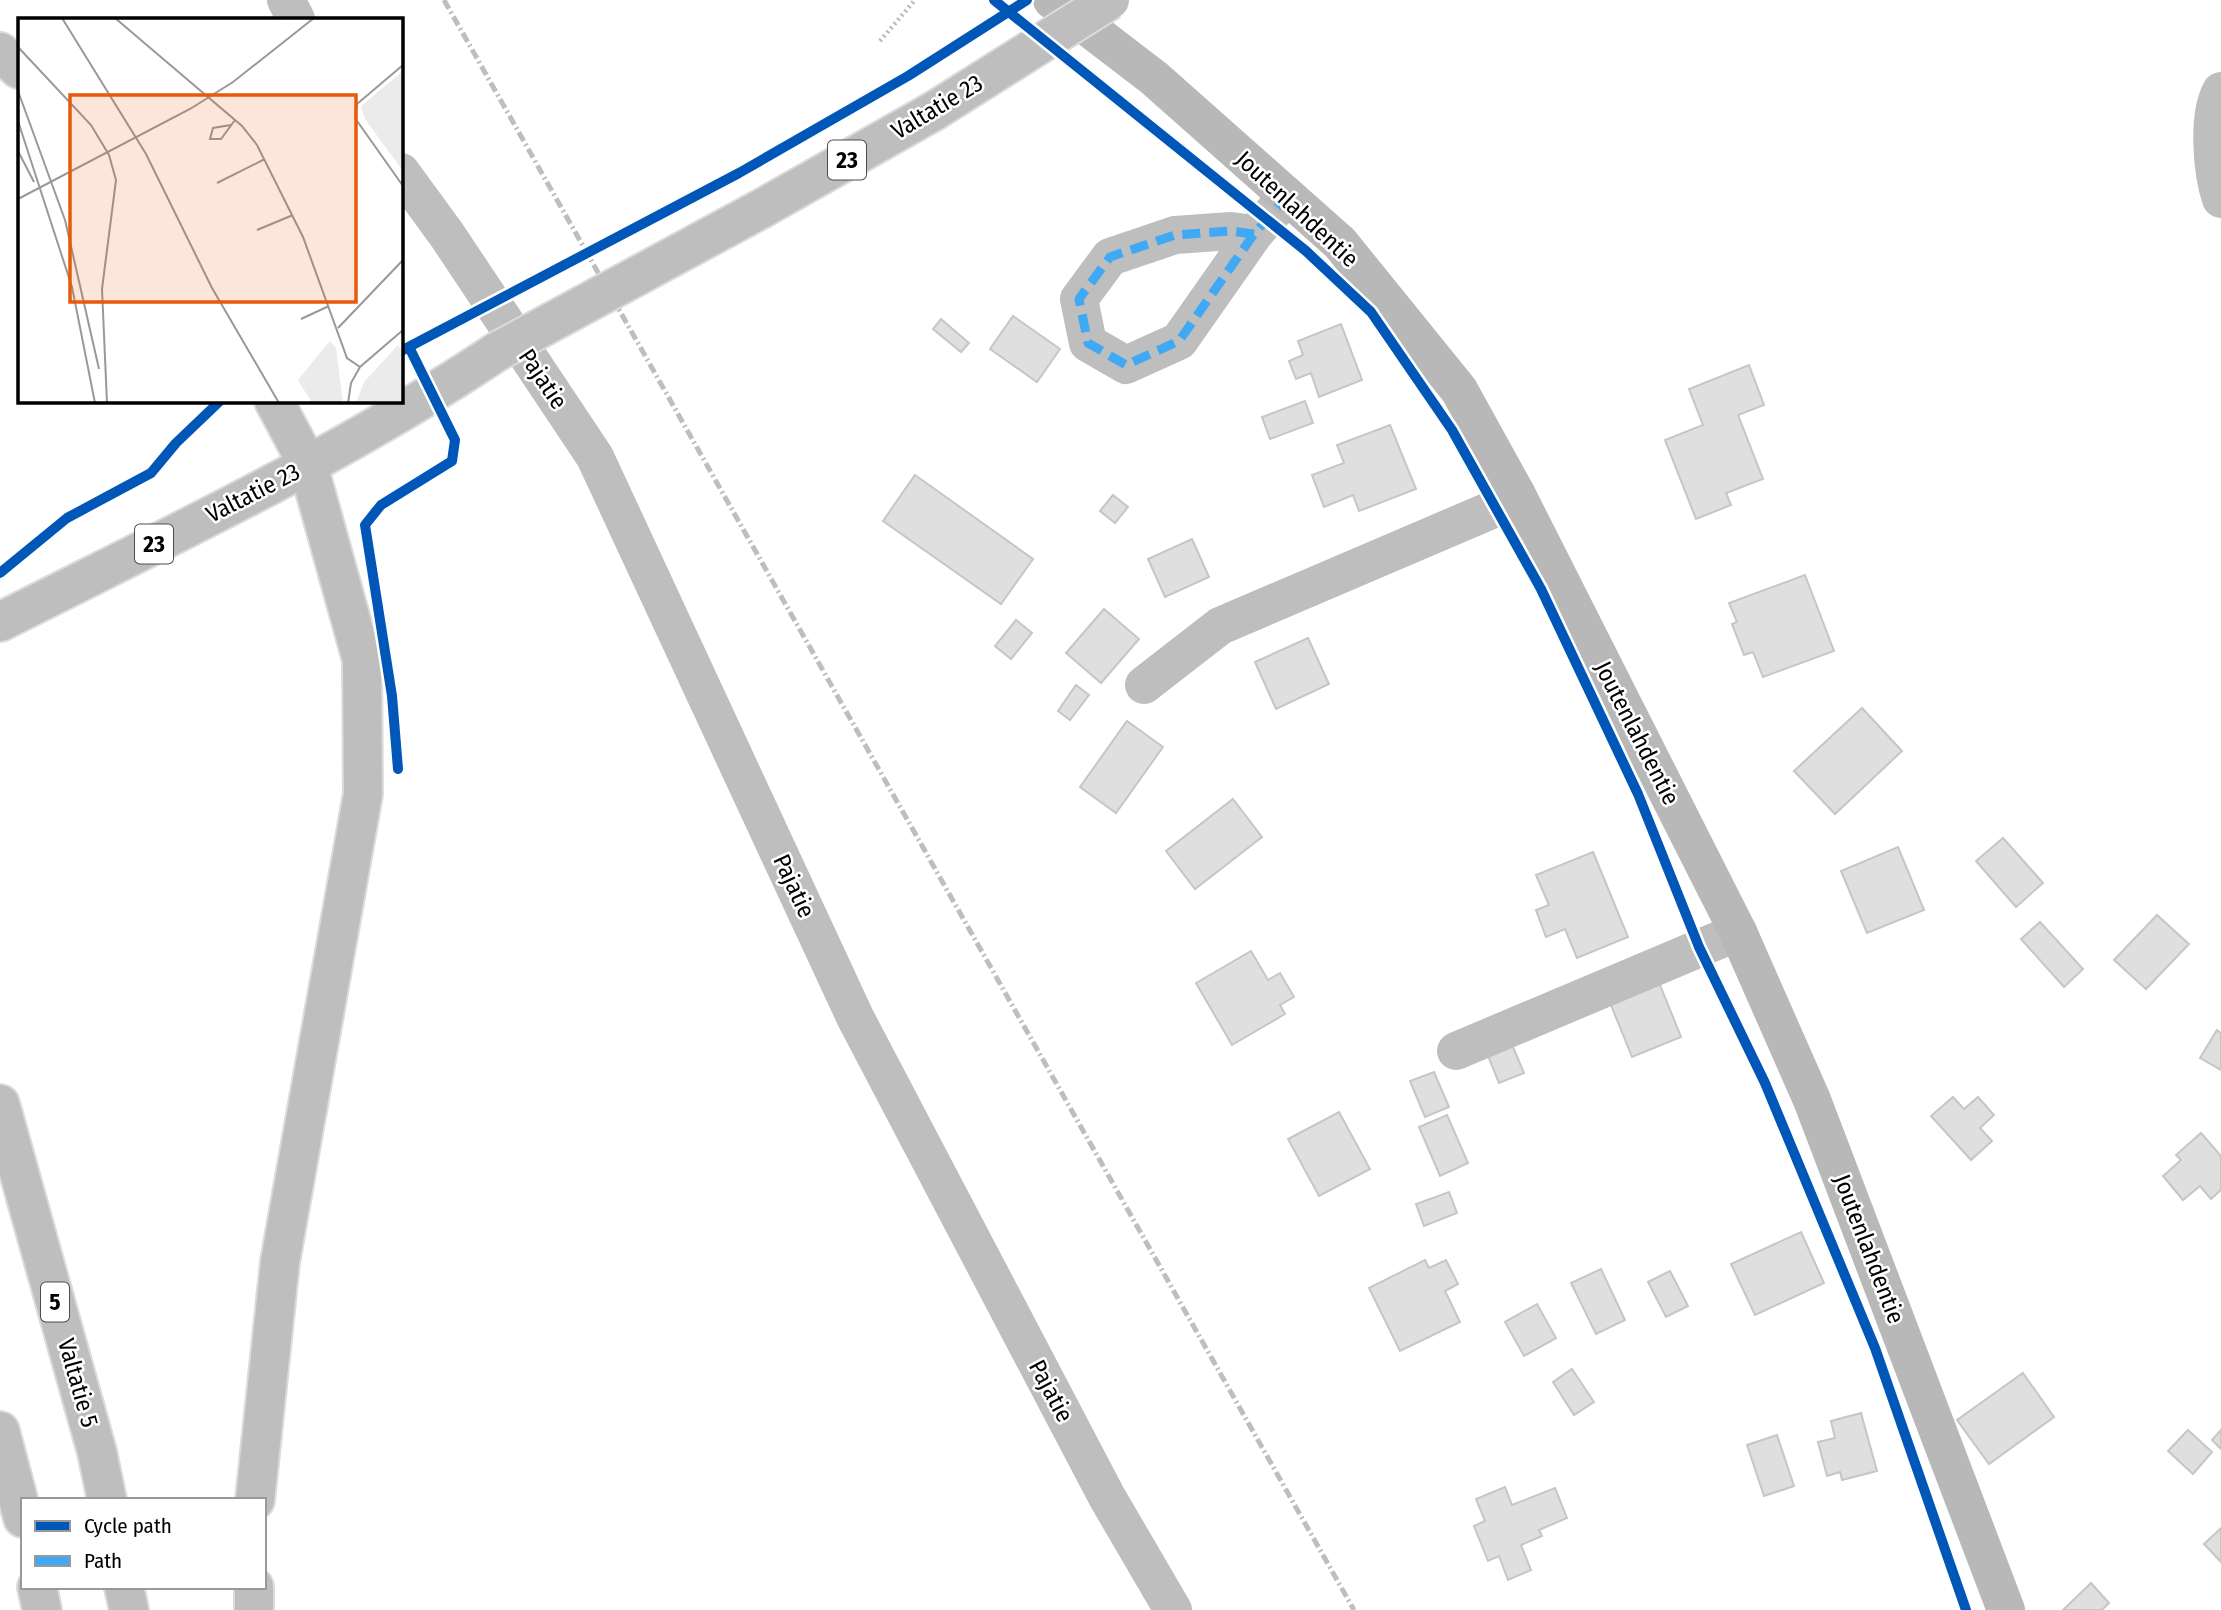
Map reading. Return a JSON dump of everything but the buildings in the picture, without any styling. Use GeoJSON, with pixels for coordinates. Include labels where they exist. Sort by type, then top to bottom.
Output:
{"type":"FeatureCollection","features":[{"type":"Feature","properties":{"kind":"main road"},"geometry":{"type":"LineString","coordinates":[[286,0],[295,18]]}},
{"type":"Feature","properties":{"kind":"main road","name":"Valtatie 23"},"geometry":{"type":"LineString","coordinates":[[0,622],[308,465],[432,395],[498,351],[761,209],[934,111],[1110,0]]}},
{"type":"Feature","properties":{"kind":"main road"},"geometry":{"type":"LineString","coordinates":[[0,52],[18,68]]}},
{"type":"Feature","properties":{"kind":"main road"},"geometry":{"type":"LineString","coordinates":[[2221,91],[2214,137],[2213,177],[2221,199]]}},
{"type":"Feature","properties":{"kind":"main road","name":"Pajatie"},"geometry":{"type":"LineString","coordinates":[[402,173],[447,235],[595,457],[856,1020],[1107,1497],[1173,1610]]}},
{"type":"Feature","properties":{"kind":"main road"},"geometry":{"type":"LineString","coordinates":[[1254,234],[1287,196]]}},
{"type":"Feature","properties":{"kind":"main road"},"geometry":{"type":"LineString","coordinates":[[255,1498],[280,1262],[363,794],[362,660],[308,465],[275,402]]}},
{"type":"Feature","properties":{"kind":"main road"},"geometry":{"type":"LineString","coordinates":[[1144,685],[1220,626],[1496,508],[1517,495]]}},
{"type":"Feature","properties":{"kind":"main road"},"geometry":{"type":"LineString","coordinates":[[1456,1051],[1738,932]]}},
{"type":"Feature","properties":{"kind":"main road","name":"Valtatie 5"},"geometry":{"type":"LineString","coordinates":[[0,1104],[97,1452],[107,1498]]}},
{"type":"Feature","properties":{"kind":"main road"},"geometry":{"type":"LineString","coordinates":[[0,1431],[21,1510]]}},
{"type":"Feature","properties":{"kind":"main road"},"geometry":{"type":"LineString","coordinates":[[37,1589],[42,1610]]}},
{"type":"Feature","properties":{"kind":"main road"},"geometry":{"type":"LineString","coordinates":[[124,1589],[129,1610]]}},
{"type":"Feature","properties":{"kind":"main road"},"geometry":{"type":"LineString","coordinates":[[254,1589],[254,1610]]}},
{"type":"Feature","properties":{"kind":"street","name":"Joutenlahdentie"},"geometry":{"type":"LineString","coordinates":[[1052,0],[1154,78],[1340,243],[1452,380],[1517,495],[1738,932],[1812,1100],[2006,1610]]}},
{"type":"Feature","properties":{"kind":"path"},"geometry":{"type":"LineString","coordinates":[[870,52],[915,0]]}},
{"type":"Feature","properties":{"kind":"railway"},"geometry":{"type":"LineString","coordinates":[[444,0],[1354,1610]]}},
{"type":"Feature","properties":{"kind":"marked path"},"geometry":{"type":"LineString","coordinates":[[1254,234],[1231,231],[1175,235],[1110,257],[1079,299],[1088,343],[1126,365],[1179,341],[1254,234],[1287,196]]}},
{"type":"Feature","properties":{"kind":"cycle path"},"geometry":{"type":"LineString","coordinates":[[994,0],[1306,251],[1371,312],[1452,430],[1541,589],[1638,794],[1699,947],[1765,1083],[1875,1348],[1966,1610]]}},
{"type":"Feature","properties":{"kind":"cycle path"},"geometry":{"type":"LineString","coordinates":[[402,350],[739,173],[908,76],[1027,0]]}},
{"type":"Feature","properties":{"kind":"cycle path"},"geometry":{"type":"LineString","coordinates":[[398,769],[392,696],[365,525],[381,505],[452,461],[455,440],[410,349]]}},
{"type":"Feature","properties":{"kind":"cycle path"},"geometry":{"type":"LineString","coordinates":[[0,573],[67,518],[151,473],[176,443],[219,402]]}}]}
